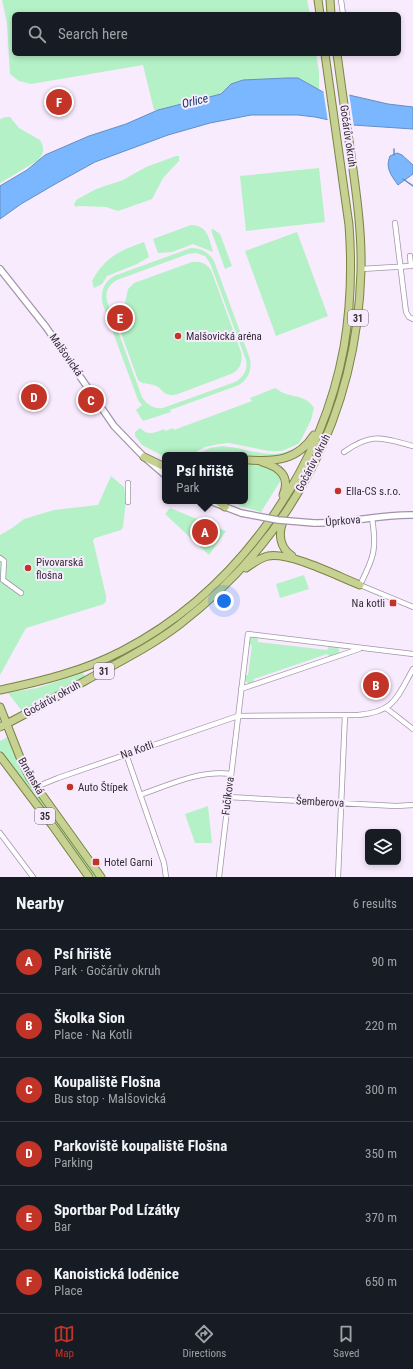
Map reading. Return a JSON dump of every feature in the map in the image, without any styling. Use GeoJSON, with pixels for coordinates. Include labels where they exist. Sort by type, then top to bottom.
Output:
{"type":"FeatureCollection","features":[{"type":"Feature","properties":{"kind":"main road"},"geometry":{"type":"LineString","coordinates":[[318,0],[320,12]]}},
{"type":"Feature","properties":{"kind":"main road"},"geometry":{"type":"LineString","coordinates":[[330,0],[332,12]]}},
{"type":"Feature","properties":{"kind":"main road","name":"Gočárův okruh"},"geometry":{"type":"LineString","coordinates":[[0,690],[46,680],[71,672],[121,651],[148,636],[187,608],[219,579],[243,554],[276,512],[308,456],[324,417],[339,370],[344,347],[350,298],[351,276],[349,231],[326,56]]}},
{"type":"Feature","properties":{"kind":"main road","name":"Gočárův okruh"},"geometry":{"type":"LineString","coordinates":[[3,725],[156,641],[196,611],[238,573],[267,539],[290,507],[322,448],[333,422],[341,397],[355,340],[358,322],[361,269],[359,221],[337,56]]}},
{"type":"Feature","properties":{"kind":"main road"},"geometry":{"type":"LineString","coordinates":[[248,459],[274,460],[289,457],[306,445],[324,417]]}},
{"type":"Feature","properties":{"kind":"main road"},"geometry":{"type":"LineString","coordinates":[[144,457],[162,466]]}},
{"type":"Feature","properties":{"kind":"main road"},"geometry":{"type":"LineString","coordinates":[[248,459],[274,467],[284,477],[285,488],[276,512]]}},
{"type":"Feature","properties":{"kind":"main road"},"geometry":{"type":"LineString","coordinates":[[222,504],[225,507]]}},
{"type":"Feature","properties":{"kind":"main road"},"geometry":{"type":"LineString","coordinates":[[290,507],[281,527],[281,540],[285,551],[297,559]]}},
{"type":"Feature","properties":{"kind":"main road"},"geometry":{"type":"LineString","coordinates":[[238,573],[256,561],[268,556],[284,556],[297,559],[360,585]]}},
{"type":"Feature","properties":{"kind":"main road","name":"Brněnská"},"geometry":{"type":"LineString","coordinates":[[0,707],[3,725],[36,787],[101,877]]}},
{"type":"Feature","properties":{"kind":"main road","name":"Brněnská"},"geometry":{"type":"LineString","coordinates":[[0,756],[48,819],[89,877]]}},
{"type":"Feature","properties":{"kind":"street"},"geometry":{"type":"LineString","coordinates":[[341,0],[343,12]]}},
{"type":"Feature","properties":{"kind":"street"},"geometry":{"type":"LineString","coordinates":[[395,223],[406,312],[409,317],[413,319]]}},
{"type":"Feature","properties":{"kind":"street"},"geometry":{"type":"LineString","coordinates":[[361,269],[411,266],[410,256]]}},
{"type":"Feature","properties":{"kind":"street","name":"Malšovická"},"geometry":{"type":"LineString","coordinates":[[0,270],[46,327],[114,426],[144,457],[162,472]]}},
{"type":"Feature","properties":{"kind":"street"},"geometry":{"type":"LineString","coordinates":[[344,452],[356,444],[374,438],[413,446]]}},
{"type":"Feature","properties":{"kind":"street"},"geometry":{"type":"LineString","coordinates":[[128,483],[128,502]]}},
{"type":"Feature","properties":{"kind":"street","name":"Úprkova"},"geometry":{"type":"LineString","coordinates":[[218,504],[241,513],[268,519],[314,523],[339,522],[413,514]]}},
{"type":"Feature","properties":{"kind":"street","name":"Úprkova"},"geometry":{"type":"LineString","coordinates":[[360,585],[371,563],[374,552],[375,538],[372,518]]}},
{"type":"Feature","properties":{"kind":"street"},"geometry":{"type":"LineString","coordinates":[[0,558],[4,561],[3,580],[21,593]]}},
{"type":"Feature","properties":{"kind":"street"},"geometry":{"type":"LineString","coordinates":[[360,585],[413,607]]}},
{"type":"Feature","properties":{"kind":"street"},"geometry":{"type":"LineString","coordinates":[[238,716],[248,634],[413,654]]}},
{"type":"Feature","properties":{"kind":"street"},"geometry":{"type":"LineString","coordinates":[[241,689],[360,648]]}},
{"type":"Feature","properties":{"kind":"street"},"geometry":{"type":"LineString","coordinates":[[413,669],[397,697],[386,708],[413,728]]}},
{"type":"Feature","properties":{"kind":"street","name":"Na Kotli"},"geometry":{"type":"LineString","coordinates":[[36,787],[126,754],[238,716],[371,714],[386,708]]}},
{"type":"Feature","properties":{"kind":"street"},"geometry":{"type":"LineString","coordinates":[[338,877],[345,715]]}},
{"type":"Feature","properties":{"kind":"street","name":"Fučíkova"},"geometry":{"type":"LineString","coordinates":[[219,877],[238,716]]}},
{"type":"Feature","properties":{"kind":"street"},"geometry":{"type":"LineString","coordinates":[[126,754],[164,863],[166,877]]}},
{"type":"Feature","properties":{"kind":"street"},"geometry":{"type":"LineString","coordinates":[[140,796],[201,774],[214,772],[231,774]]}},
{"type":"Feature","properties":{"kind":"street","name":"Šemberova"},"geometry":{"type":"LineString","coordinates":[[228,797],[396,806],[413,805]]}},
{"type":"Feature","properties":{"kind":"street"},"geometry":{"type":"LineString","coordinates":[[0,833],[33,877]]}},
{"type":"Feature","properties":{"kind":"green space"},"geometry":{"type":"Polygon","coordinates":[[[2,0],[307,0],[310,12],[12,12],[12,56],[316,56],[319,72],[319,90],[298,78],[243,80],[231,84],[221,94],[154,110],[143,65],[31,84],[19,81],[10,74],[7,23],[2,0]]]}},
{"type":"Feature","properties":{"kind":"green space"},"geometry":{"type":"Polygon","coordinates":[[[10,117],[19,128],[40,140],[43,146],[43,151],[37,161],[0,183],[0,119],[10,117]]]}},
{"type":"Feature","properties":{"kind":"green space"},"geometry":{"type":"Polygon","coordinates":[[[179,156],[179,161],[163,178],[152,199],[118,211],[106,207],[76,207],[74,205],[76,200],[96,189],[123,180],[146,167],[179,156]]]}},
{"type":"Feature","properties":{"kind":"green space"},"geometry":{"type":"Polygon","coordinates":[[[319,168],[325,222],[246,231],[240,176],[319,168]]]}},
{"type":"Feature","properties":{"kind":"green space"},"geometry":{"type":"Polygon","coordinates":[[[191,225],[201,227],[204,230],[209,238],[213,252],[193,244],[172,252],[158,253],[153,239],[191,225]]]}},
{"type":"Feature","properties":{"kind":"green space"},"geometry":{"type":"Polygon","coordinates":[[[213,229],[220,234],[232,266],[225,269],[211,230],[213,229]]]}},
{"type":"Feature","properties":{"kind":"green space"},"geometry":{"type":"Polygon","coordinates":[[[297,232],[328,316],[276,336],[245,251],[297,232]]]}},
{"type":"Feature","properties":{"kind":"green space"},"geometry":{"type":"Polygon","coordinates":[[[144,242],[149,257],[137,264],[107,276],[102,284],[94,288],[92,281],[108,260],[120,252],[144,242]]]}},
{"type":"Feature","properties":{"kind":"green space"},"geometry":{"type":"Polygon","coordinates":[[[191,248],[199,249],[207,253],[214,261],[250,359],[250,371],[245,380],[239,385],[170,410],[171,412],[143,421],[136,410],[142,405],[138,400],[103,305],[103,289],[107,282],[114,276],[191,248]],[[196,253],[188,254],[117,280],[109,286],[106,295],[107,301],[142,397],[148,404],[154,407],[163,408],[235,382],[241,378],[246,370],[246,360],[210,263],[205,256],[196,253]]]}},
{"type":"Feature","properties":{"kind":"green space","name":"Malšovická aréna"},"geometry":{"type":"Polygon","coordinates":[[[192,262],[203,263],[211,270],[241,352],[242,359],[239,368],[231,374],[178,394],[169,395],[157,386],[143,383],[138,380],[115,315],[125,303],[128,289],[134,283],[192,262]]]}},
{"type":"Feature","properties":{"kind":"green space"},"geometry":{"type":"Polygon","coordinates":[[[275,388],[285,394],[298,397],[311,404],[314,408],[311,420],[298,444],[282,451],[269,451],[229,443],[205,447],[196,452],[162,452],[162,455],[142,445],[135,436],[135,432],[140,428],[149,433],[155,433],[164,429],[165,431],[173,428],[174,430],[252,401],[250,398],[275,388]]]}},
{"type":"Feature","properties":{"kind":"green space"},"geometry":{"type":"Polygon","coordinates":[[[222,446],[274,454],[299,447],[291,453],[274,457],[248,455],[248,452],[202,452],[210,448],[222,446]]]}},
{"type":"Feature","properties":{"kind":"green space"},"geometry":{"type":"Polygon","coordinates":[[[248,463],[261,465],[275,471],[281,480],[261,512],[238,504],[248,504],[248,463]]]}},
{"type":"Feature","properties":{"kind":"green space"},"geometry":{"type":"Polygon","coordinates":[[[111,476],[124,487],[126,501],[123,527],[121,530],[95,538],[93,540],[106,601],[104,604],[26,628],[0,675],[0,535],[24,519],[54,510],[98,505],[111,476]]]}},
{"type":"Feature","properties":{"kind":"green space"},"geometry":{"type":"Polygon","coordinates":[[[170,508],[226,531],[209,555],[165,514],[170,508]]]}},
{"type":"Feature","properties":{"kind":"green space"},"geometry":{"type":"Polygon","coordinates":[[[304,575],[309,589],[280,598],[276,584],[304,575]]]}},
{"type":"Feature","properties":{"kind":"green space"},"geometry":{"type":"Polygon","coordinates":[[[253,637],[257,637],[258,642],[327,650],[329,646],[336,647],[339,649],[339,653],[330,657],[327,654],[254,679],[253,684],[249,684],[244,675],[248,675],[252,646],[248,643],[253,637]]]}},
{"type":"Feature","properties":{"kind":"green space"},"geometry":{"type":"Polygon","coordinates":[[[83,673],[85,677],[22,711],[8,693],[37,688],[83,673]]]}},
{"type":"Feature","properties":{"kind":"green space"},"geometry":{"type":"Polygon","coordinates":[[[8,737],[26,779],[97,877],[93,877],[70,843],[0,751],[0,741],[8,737]]]}},
{"type":"Feature","properties":{"kind":"green space"},"geometry":{"type":"Polygon","coordinates":[[[208,806],[212,843],[195,843],[185,814],[208,806]]]}},
{"type":"Feature","properties":{"kind":"water","name":"Orlice"},"geometry":{"type":"Polygon","coordinates":[[[298,78],[323,92],[349,95],[388,104],[413,107],[413,129],[353,125],[298,115],[251,115],[210,123],[168,135],[95,162],[21,204],[0,219],[0,186],[27,170],[45,155],[89,136],[126,124],[158,110],[221,94],[231,84],[243,80],[298,78]]]}},
{"type":"Feature","properties":{"kind":"water"},"geometry":{"type":"Polygon","coordinates":[[[397,153],[402,155],[413,165],[413,174],[398,185],[388,168],[390,156],[397,153]]]}},
{"type":"Feature","properties":{"kind":"pier"},"geometry":{"type":"Polygon","coordinates":[[[323,89],[349,93],[354,127],[328,122],[323,89]]]}},
{"type":"Feature","properties":{"kind":"waterway"},"geometry":{"type":"LineString","coordinates":[[394,149],[394,155]]}},
{"type":"Feature","properties":{"kind":"waterway"},"geometry":{"type":"LineString","coordinates":[[403,179],[413,186]]}},
{"type":"Feature","properties":{"kind":"place","name":"Kanoistická loděnice"},"geometry":{"type":"Point","coordinates":[59,102]}},
{"type":"Feature","properties":{"kind":"place","name":"Sportbar Pod Lízátky"},"geometry":{"type":"Point","coordinates":[120,318]}},
{"type":"Feature","properties":{"kind":"place","name":"Malšovická aréna"},"geometry":{"type":"Point","coordinates":[178,336]}},
{"type":"Feature","properties":{"kind":"place","name":"Parkoviště koupaliště Flošna"},"geometry":{"type":"Point","coordinates":[34,397]}},
{"type":"Feature","properties":{"kind":"place","name":"Koupaliště Flošna"},"geometry":{"type":"Point","coordinates":[91,400]}},
{"type":"Feature","properties":{"kind":"place","name":"Ella-CS s.r.o."},"geometry":{"type":"Point","coordinates":[338,491]}},
{"type":"Feature","properties":{"kind":"place","name":"Psí hřiště"},"geometry":{"type":"Point","coordinates":[205,532]}},
{"type":"Feature","properties":{"kind":"place","name":"Pivovarská flošna"},"geometry":{"type":"Point","coordinates":[28,568]}},
{"type":"Feature","properties":{"kind":"place","name":"Na kotli"},"geometry":{"type":"Point","coordinates":[393,603]}},
{"type":"Feature","properties":{"kind":"place","name":"Školka Sion"},"geometry":{"type":"Point","coordinates":[376,685]}},
{"type":"Feature","properties":{"kind":"place","name":"Auto Štípek"},"geometry":{"type":"Point","coordinates":[70,787]}},
{"type":"Feature","properties":{"kind":"place","name":"Hotel Garni"},"geometry":{"type":"Point","coordinates":[96,862]}}]}
